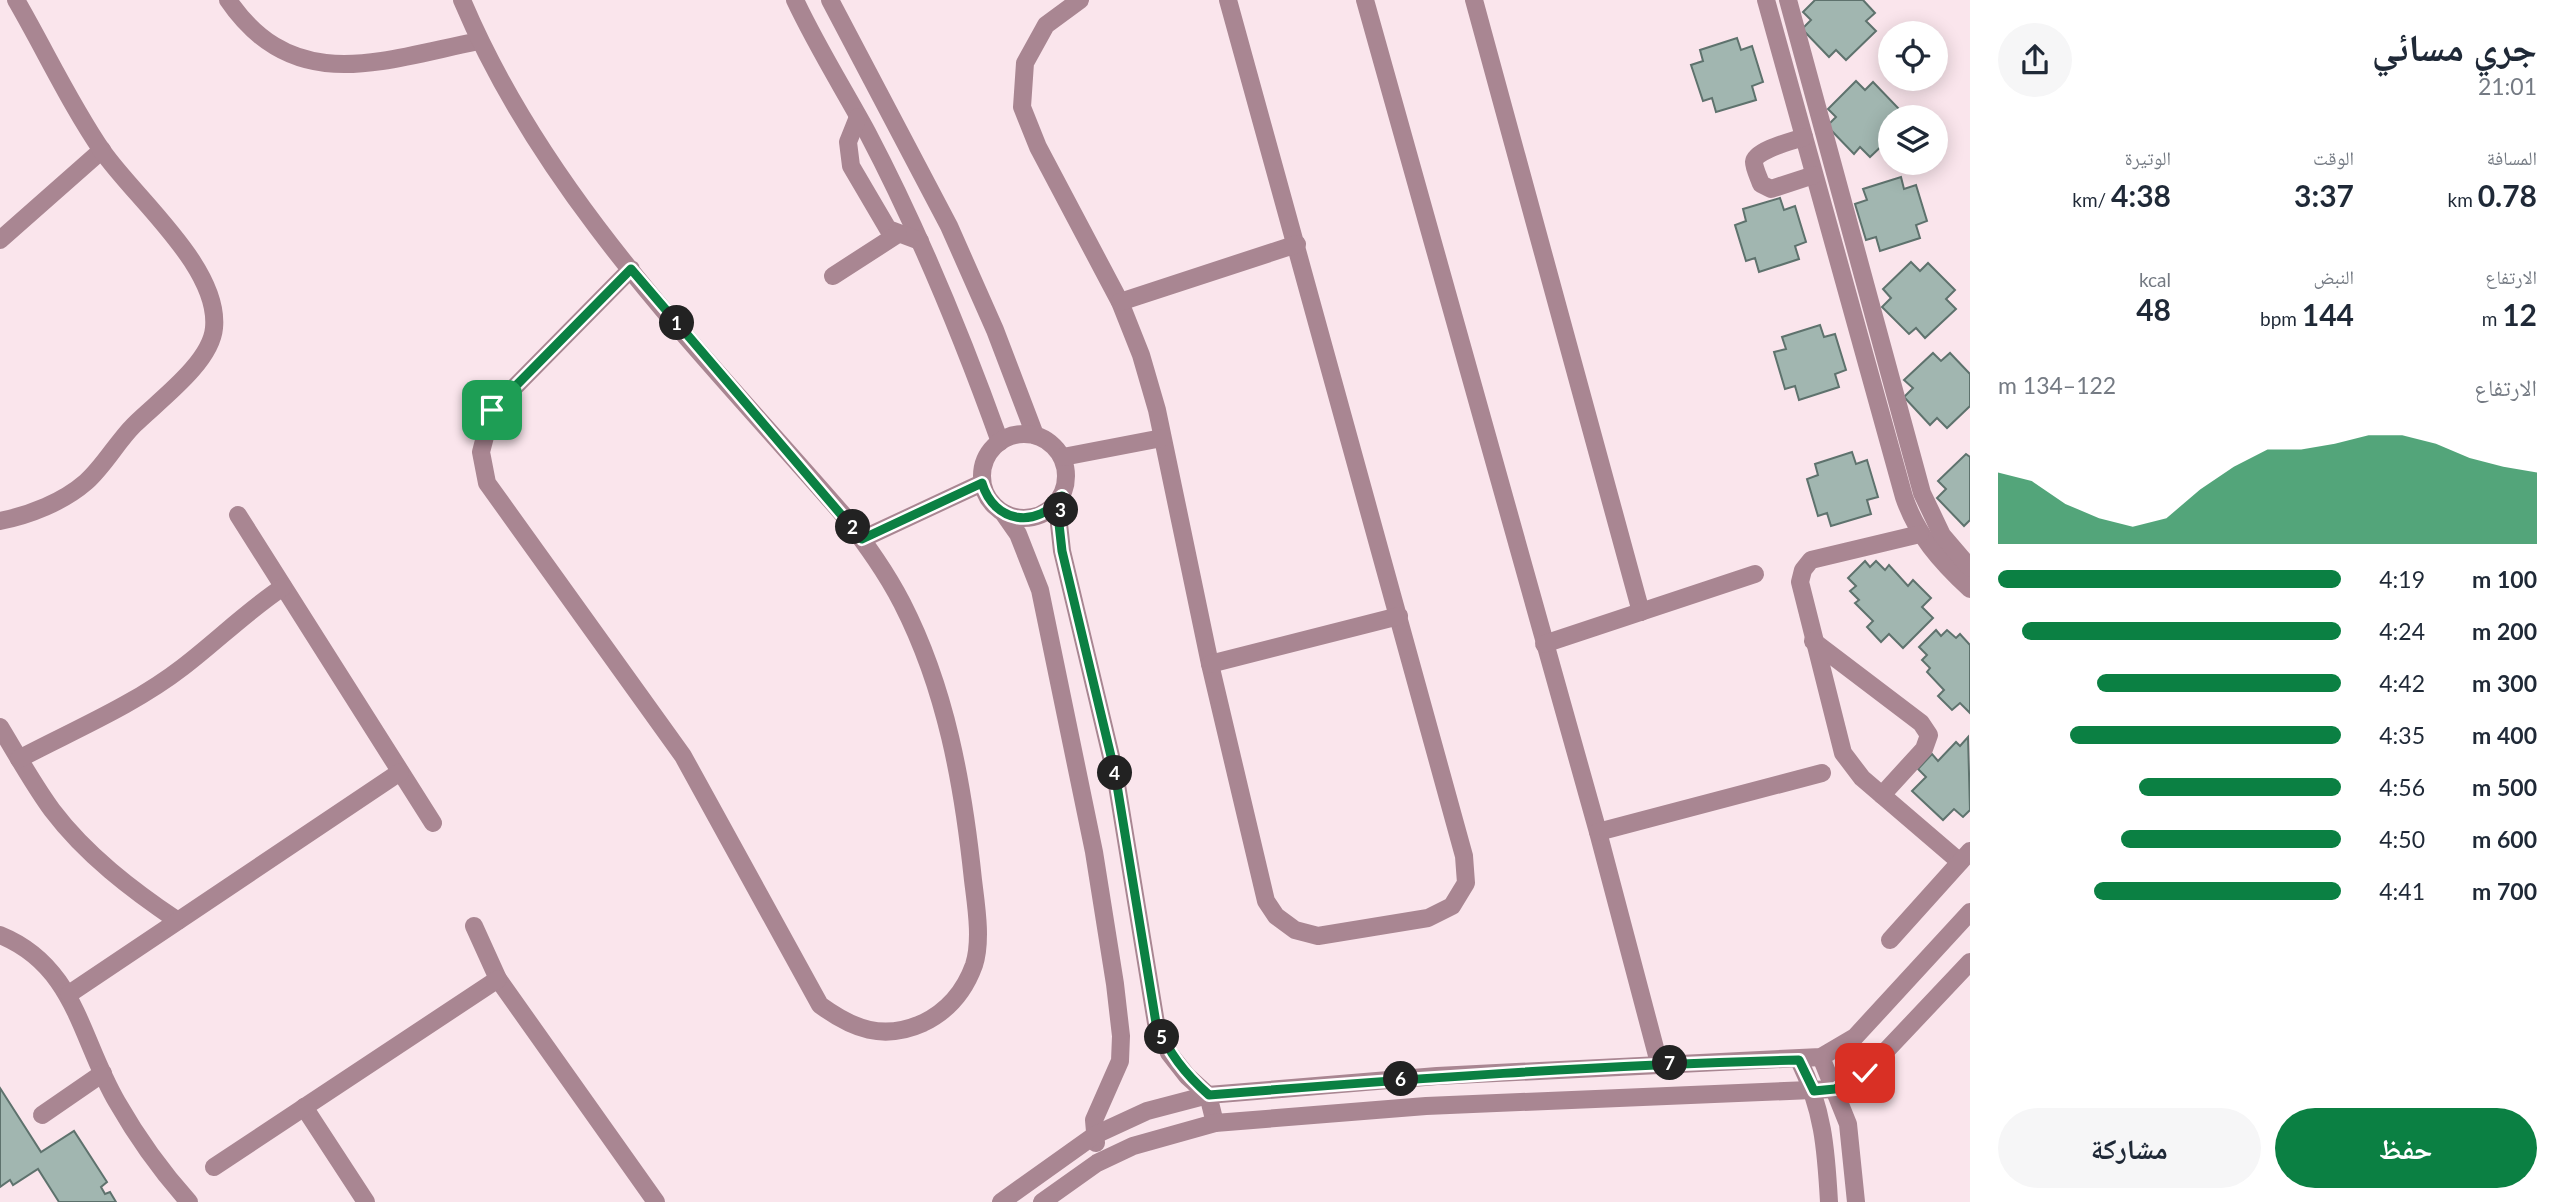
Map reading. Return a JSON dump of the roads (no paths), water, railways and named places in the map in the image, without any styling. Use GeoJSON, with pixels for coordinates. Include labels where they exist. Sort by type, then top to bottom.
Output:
{"type":"FeatureCollection","features":[{"type":"Feature","properties":{"kind":"street"},"geometry":{"type":"LineString","coordinates":[[0,521],[51,505],[87,481],[131,428],[205,354],[214,330],[213,304],[202,280],[186,254],[102,150],[16,0]]}},
{"type":"Feature","properties":{"kind":"street"},"geometry":{"type":"LineString","coordinates":[[228,0],[245,26],[280,51],[320,65],[364,64],[479,41]]}},
{"type":"Feature","properties":{"kind":"street"},"geometry":{"type":"LineString","coordinates":[[462,0],[479,41],[518,115],[571,195],[862,539],[880,562],[903,604],[931,672],[952,740],[967,817],[977,951],[960,993],[938,1016],[908,1029],[876,1032],[846,1023],[820,1005],[683,756],[487,483],[481,452],[492,410],[631,269]]}},
{"type":"Feature","properties":{"kind":"street"},"geometry":{"type":"LineString","coordinates":[[795,0],[920,241],[968,353],[1000,442]]}},
{"type":"Feature","properties":{"kind":"street"},"geometry":{"type":"LineString","coordinates":[[830,0],[949,226],[995,330],[1035,435]]}},
{"type":"Feature","properties":{"kind":"street"},"geometry":{"type":"LineString","coordinates":[[1080,0],[1046,25],[1030,54],[1025,64],[1022,107],[1038,147],[1121,302],[1141,355],[1266,901],[1276,916],[1295,930],[1318,936],[1428,918],[1452,906],[1466,883],[1464,856],[1228,0]]}},
{"type":"Feature","properties":{"kind":"street"},"geometry":{"type":"LineString","coordinates":[[1365,0],[1598,832],[1659,1063]]}},
{"type":"Feature","properties":{"kind":"street"},"geometry":{"type":"LineString","coordinates":[[1474,0],[1641,612]]}},
{"type":"Feature","properties":{"kind":"street"},"geometry":{"type":"LineString","coordinates":[[1766,0],[1904,497],[1920,534],[1970,589]]}},
{"type":"Feature","properties":{"kind":"street"},"geometry":{"type":"LineString","coordinates":[[1788,0],[1922,493],[1942,535],[1970,568]]}},
{"type":"Feature","properties":{"kind":"street"},"geometry":{"type":"LineString","coordinates":[[1797,113],[1817,108]]}},
{"type":"Feature","properties":{"kind":"street"},"geometry":{"type":"LineString","coordinates":[[858,117],[848,142],[850,166],[888,229],[920,241]]}},
{"type":"Feature","properties":{"kind":"street"},"geometry":{"type":"LineString","coordinates":[[1804,137],[1765,150],[1758,155],[1755,162],[1761,184],[1771,189],[1814,175]]}},
{"type":"Feature","properties":{"kind":"street"},"geometry":{"type":"LineString","coordinates":[[0,240],[102,150]]}},
{"type":"Feature","properties":{"kind":"street"},"geometry":{"type":"LineString","coordinates":[[833,276],[898,234]]}},
{"type":"Feature","properties":{"kind":"street"},"geometry":{"type":"LineString","coordinates":[[1121,302],[1297,244]]}},
{"type":"Feature","properties":{"kind":"street"},"geometry":{"type":"LineString","coordinates":[[1097,1163],[1094,1120],[1120,1061],[1121,1036],[1094,852],[1040,590],[1018,534],[1004,514],[994,506],[982,483],[985,460],[1000,442],[1023,433],[1047,439],[1063,457],[1067,470],[1059,524],[1062,551],[1115,773],[1156,1023],[1169,1053],[1187,1076],[1209,1095],[1214,1123]]}},
{"type":"Feature","properties":{"kind":"street"},"geometry":{"type":"LineString","coordinates":[[1063,457],[1162,438]]}},
{"type":"Feature","properties":{"kind":"street"},"geometry":{"type":"LineString","coordinates":[[862,539],[982,483]]}},
{"type":"Feature","properties":{"kind":"street"},"geometry":{"type":"LineString","coordinates":[[1004,514],[1031,519],[1054,507],[1062,496]]}},
{"type":"Feature","properties":{"kind":"street"},"geometry":{"type":"LineString","coordinates":[[238,515],[433,824]]}},
{"type":"Feature","properties":{"kind":"street"},"geometry":{"type":"LineString","coordinates":[[1890,940],[1965,857],[1882,795],[1853,769],[1843,753],[1800,582],[1803,570],[1811,561],[1920,534]]}},
{"type":"Feature","properties":{"kind":"street"},"geometry":{"type":"LineString","coordinates":[[1544,644],[1755,573]]}},
{"type":"Feature","properties":{"kind":"street"},"geometry":{"type":"LineString","coordinates":[[19,759],[138,697],[183,667],[255,605],[283,587]]}},
{"type":"Feature","properties":{"kind":"street"},"geometry":{"type":"LineString","coordinates":[[1210,664],[1399,616]]}},
{"type":"Feature","properties":{"kind":"street"},"geometry":{"type":"LineString","coordinates":[[1813,641],[1921,723],[1929,735],[1924,749],[1882,795]]}},
{"type":"Feature","properties":{"kind":"street"},"geometry":{"type":"LineString","coordinates":[[0,727],[53,811],[92,853],[134,891],[178,921]]}},
{"type":"Feature","properties":{"kind":"street"},"geometry":{"type":"LineString","coordinates":[[69,994],[400,772]]}},
{"type":"Feature","properties":{"kind":"street"},"geometry":{"type":"LineString","coordinates":[[1598,832],[1822,773]]}},
{"type":"Feature","properties":{"kind":"street"},"geometry":{"type":"LineString","coordinates":[[1001,1202],[1095,1135],[1147,1111],[1209,1095],[1437,1076],[1821,1057],[1855,1037],[1970,912]]}},
{"type":"Feature","properties":{"kind":"street"},"geometry":{"type":"LineString","coordinates":[[474,926],[498,979],[656,1202]]}},
{"type":"Feature","properties":{"kind":"street"},"geometry":{"type":"LineString","coordinates":[[0,935],[14,940],[45,964],[69,994],[103,1073],[147,1150],[190,1202]]}},
{"type":"Feature","properties":{"kind":"street"},"geometry":{"type":"LineString","coordinates":[[1042,1202],[1097,1163],[1171,1133],[1214,1123],[1426,1106],[1835,1089],[1865,1073],[1970,962]]}},
{"type":"Feature","properties":{"kind":"street"},"geometry":{"type":"LineString","coordinates":[[214,1167],[498,979]]}},
{"type":"Feature","properties":{"kind":"street"},"geometry":{"type":"LineString","coordinates":[[1821,1057],[1848,1124],[1856,1202]]}},
{"type":"Feature","properties":{"kind":"street"},"geometry":{"type":"LineString","coordinates":[[1799,1060],[1814,1091],[1824,1129],[1829,1202]]}},
{"type":"Feature","properties":{"kind":"street"},"geometry":{"type":"LineString","coordinates":[[42,1115],[103,1073]]}},
{"type":"Feature","properties":{"kind":"street"},"geometry":{"type":"LineString","coordinates":[[304,1107],[366,1202]]}}]}
